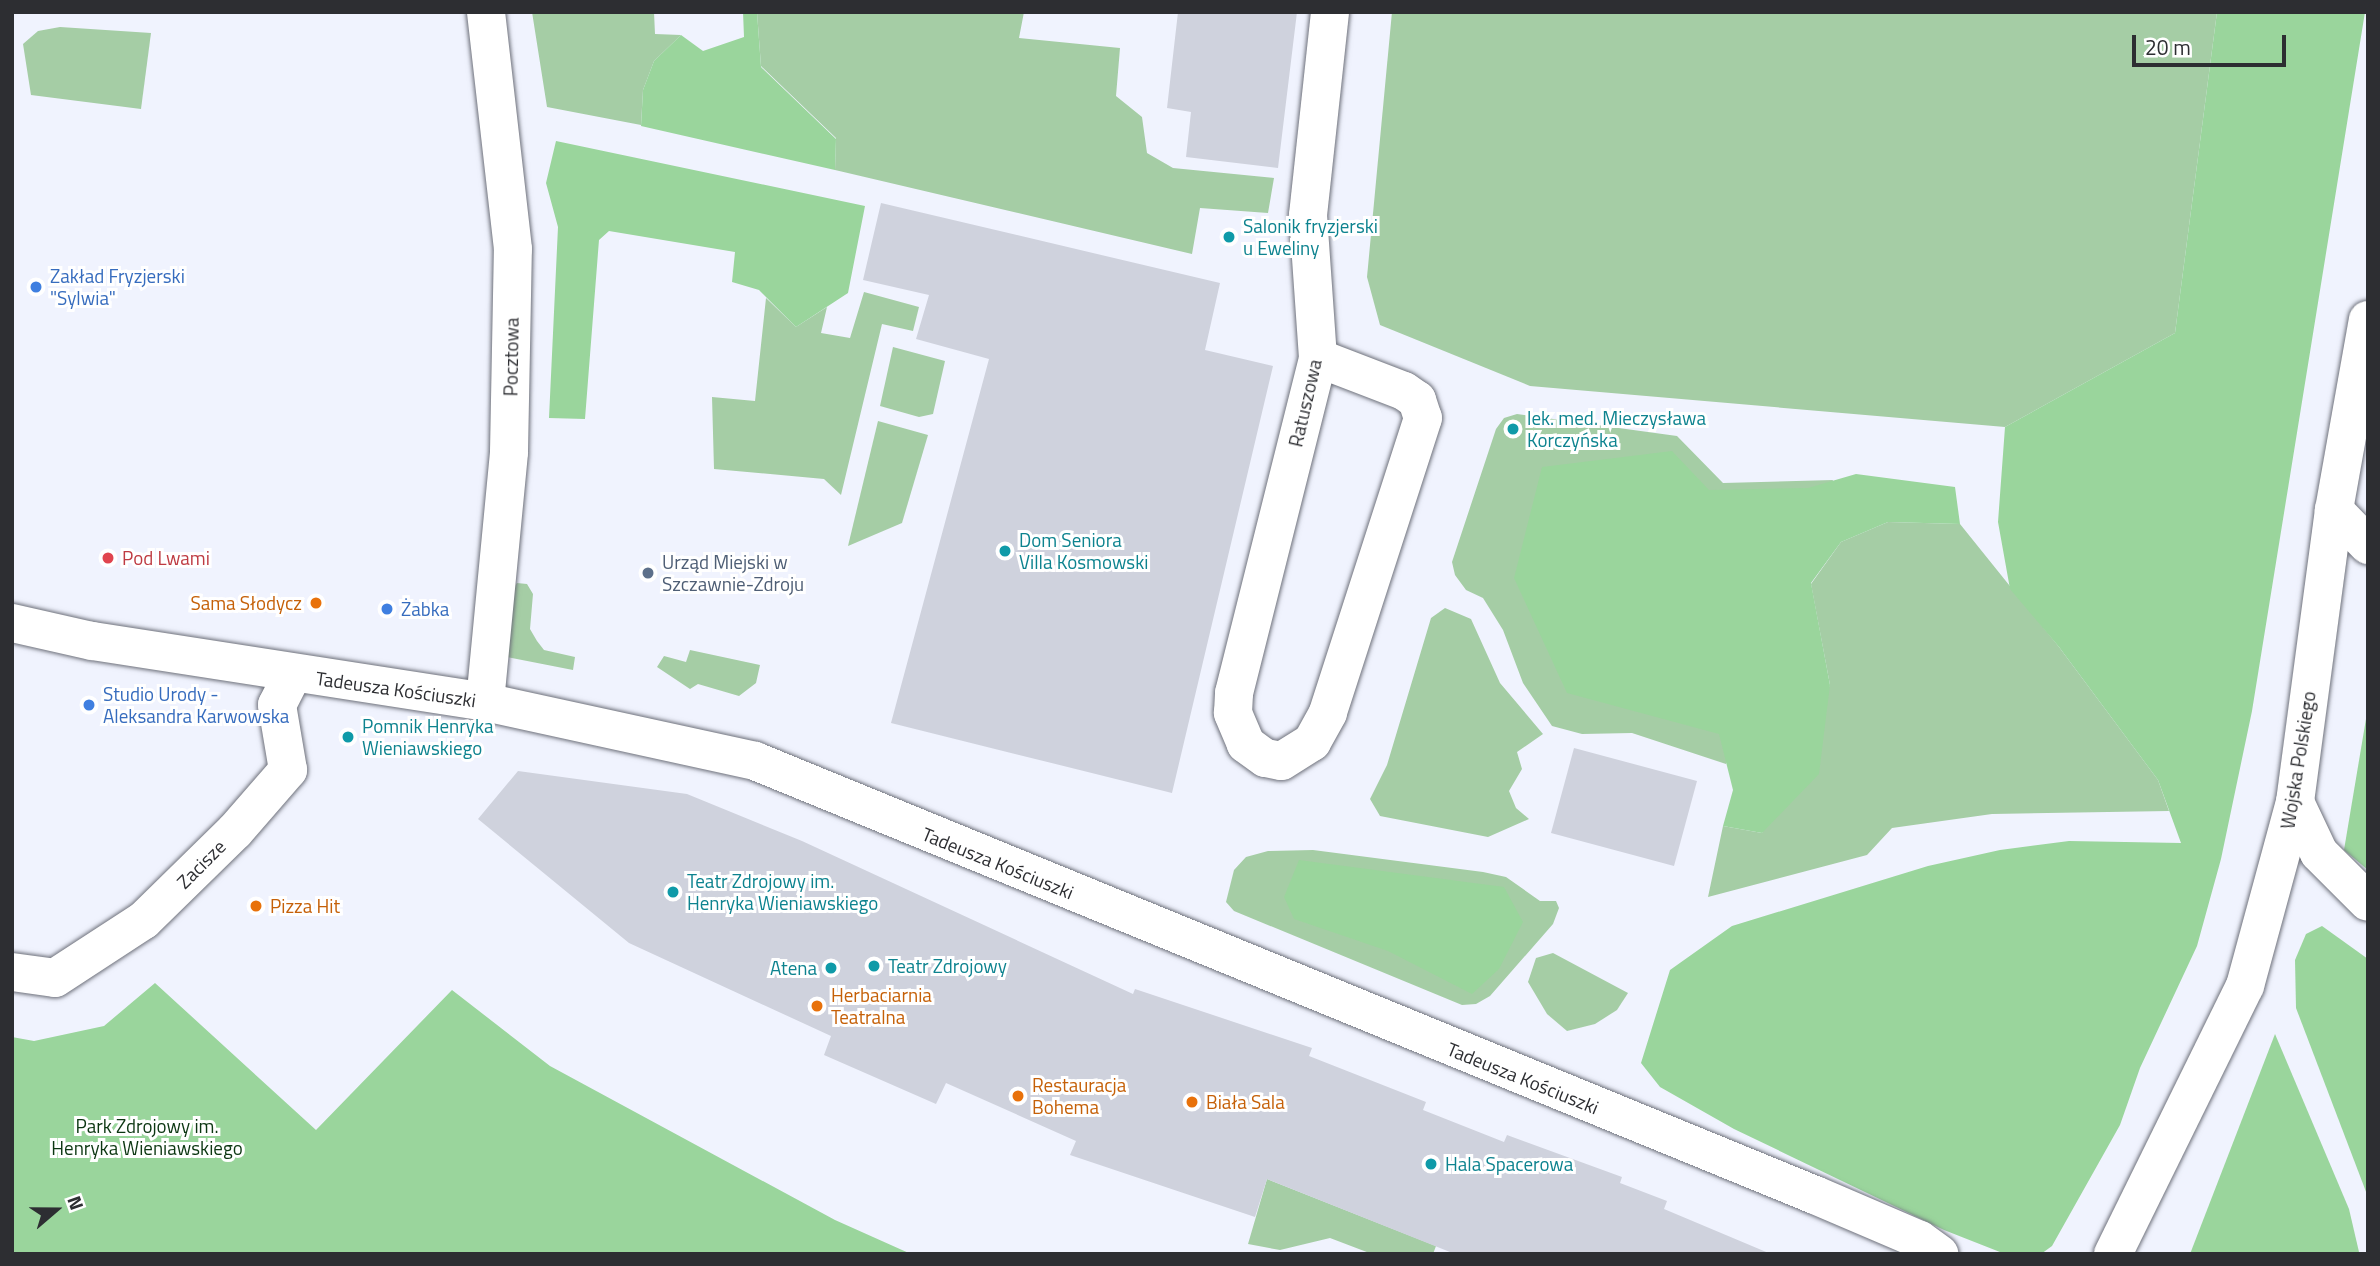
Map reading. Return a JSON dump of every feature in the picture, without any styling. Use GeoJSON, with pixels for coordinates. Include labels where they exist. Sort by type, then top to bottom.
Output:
{"type":"FeatureCollection","features":[{"type":"Feature","properties":{"kind":"street","name":"Pocztowa"},"geometry":{"type":"LineString","coordinates":[[485,702],[509,452],[513,248],[486,12]]}},
{"type":"Feature","properties":{"kind":"street","name":"Ratuszowa"},"geometry":{"type":"LineString","coordinates":[[1318,358],[1404,391],[1417,400],[1423,418],[1332,700],[1312,742],[1281,761],[1265,758],[1247,744],[1233,713],[1234,693],[1318,358],[1308,215],[1330,12]]}},
{"type":"Feature","properties":{"kind":"street","name":"Wojska Polskiego"},"geometry":{"type":"LineString","coordinates":[[2113,1254],[2245,986],[2295,802],[2334,510],[2368,320]]}},
{"type":"Feature","properties":{"kind":"street"},"geometry":{"type":"LineString","coordinates":[[2334,510],[2368,545]]}},
{"type":"Feature","properties":{"kind":"street","name":"Tadeusza Kościuszki"},"geometry":{"type":"LineString","coordinates":[[12,623],[92,641],[485,702],[755,761],[1815,1195],[1920,1240],[1939,1254]]}},
{"type":"Feature","properties":{"kind":"street","name":"Zacisze"},"geometry":{"type":"LineString","coordinates":[[12,972],[55,978],[145,920],[234,831],[289,771],[277,705],[293,674]]}},
{"type":"Feature","properties":{"kind":"street"},"geometry":{"type":"LineString","coordinates":[[2295,802],[2319,853],[2368,902]]}},
{"type":"Feature","properties":{"kind":"green space"},"geometry":{"type":"Polygon","coordinates":[[[532,12],[654,12],[655,34],[681,35],[654,61],[643,90],[641,125],[547,107],[532,12]]]}},
{"type":"Feature","properties":{"kind":"green space"},"geometry":{"type":"Polygon","coordinates":[[[743,12],[757,12],[761,67],[836,139],[835,170],[641,126],[643,90],[654,61],[681,35],[703,51],[744,37],[743,12]]]}},
{"type":"Feature","properties":{"kind":"green space"},"geometry":{"type":"Polygon","coordinates":[[[757,12],[1024,12],[1019,38],[1120,48],[1116,96],[1142,117],[1147,153],[1173,168],[1274,178],[1268,213],[1200,208],[1192,254],[835,170],[836,138],[761,66],[757,12]]]}},
{"type":"Feature","properties":{"kind":"green space"},"geometry":{"type":"Polygon","coordinates":[[[1392,12],[2217,12],[2175,333],[2005,427],[1530,386],[1380,325],[1367,277],[1392,12]]]}},
{"type":"Feature","properties":{"kind":"green space"},"geometry":{"type":"Polygon","coordinates":[[[2217,12],[2365,12],[2252,711],[2221,859],[2197,946],[2140,1068],[2120,1125],[2052,1246],[2041,1254],[2005,1254],[1944,1230],[1734,1129],[1660,1087],[1641,1063],[1670,970],[1732,926],[1928,866],[2000,850],[2069,841],[2181,843],[2158,780],[2059,647],[2010,589],[1998,522],[2005,427],[2175,333],[2217,12]]]}},
{"type":"Feature","properties":{"kind":"green space"},"geometry":{"type":"Polygon","coordinates":[[[60,27],[151,33],[141,109],[31,95],[23,44],[38,31],[60,27]]]}},
{"type":"Feature","properties":{"kind":"green space"},"geometry":{"type":"Polygon","coordinates":[[[556,141],[865,206],[848,293],[796,327],[759,290],[732,282],[735,252],[609,231],[599,240],[585,419],[549,418],[558,227],[546,183],[556,141]]]}},
{"type":"Feature","properties":{"kind":"green space"},"geometry":{"type":"Polygon","coordinates":[[[864,292],[919,307],[913,331],[882,324],[841,495],[824,479],[714,469],[712,397],[755,401],[766,298],[796,327],[827,307],[821,333],[850,338],[864,292]]]}},
{"type":"Feature","properties":{"kind":"green space"},"geometry":{"type":"Polygon","coordinates":[[[893,347],[945,361],[933,414],[919,417],[880,406],[893,347]]]}},
{"type":"Feature","properties":{"kind":"green space"},"geometry":{"type":"Polygon","coordinates":[[[1517,414],[1677,436],[1723,483],[1833,480],[1726,764],[1632,733],[1582,734],[1552,726],[1523,683],[1503,630],[1483,598],[1466,590],[1455,575],[1452,562],[1496,429],[1504,418],[1517,414]]]}},
{"type":"Feature","properties":{"kind":"green space"},"geometry":{"type":"Polygon","coordinates":[[[878,421],[928,435],[902,523],[848,546],[878,421]]]}},
{"type":"Feature","properties":{"kind":"green space"},"geometry":{"type":"Polygon","coordinates":[[[1672,451],[1709,490],[1808,488],[1856,474],[1955,487],[1960,524],[1888,522],[1841,542],[1811,583],[1830,685],[1819,774],[1762,833],[1723,826],[1733,790],[1719,734],[1567,693],[1514,578],[1542,467],[1672,451]]]}},
{"type":"Feature","properties":{"kind":"green space"},"geometry":{"type":"Polygon","coordinates":[[[1888,522],[1960,524],[2059,647],[2158,780],[2169,811],[1992,814],[1892,828],[1867,855],[1708,897],[1723,826],[1762,833],[1830,685],[1811,584],[1841,542],[1888,522]]]}},
{"type":"Feature","properties":{"kind":"green space"},"geometry":{"type":"Polygon","coordinates":[[[517,583],[527,584],[533,594],[530,629],[537,641],[544,650],[575,657],[573,670],[507,657],[510,593],[517,583]]]}},
{"type":"Feature","properties":{"kind":"green space"},"geometry":{"type":"Polygon","coordinates":[[[1445,608],[1471,619],[1500,683],[1543,734],[1517,752],[1522,769],[1509,791],[1516,808],[1529,819],[1488,837],[1380,816],[1370,799],[1387,765],[1431,618],[1445,608]]]}},
{"type":"Feature","properties":{"kind":"green space"},"geometry":{"type":"Polygon","coordinates":[[[690,650],[760,665],[756,683],[739,696],[698,684],[690,689],[657,667],[664,656],[686,662],[690,650]]]}},
{"type":"Feature","properties":{"kind":"green space"},"geometry":{"type":"Polygon","coordinates":[[[2368,707],[2368,870],[2344,850],[2368,707]]]}},
{"type":"Feature","properties":{"kind":"green space"},"geometry":{"type":"Polygon","coordinates":[[[1313,850],[1506,877],[1540,901],[1556,901],[1559,908],[1553,924],[1490,996],[1476,1004],[1462,1005],[1234,911],[1226,902],[1234,870],[1246,857],[1268,851],[1313,850]]]}},
{"type":"Feature","properties":{"kind":"green space"},"geometry":{"type":"Polygon","coordinates":[[[1299,860],[1504,887],[1523,922],[1499,969],[1472,994],[1388,951],[1294,919],[1284,897],[1299,860]]]}},
{"type":"Feature","properties":{"kind":"green space"},"geometry":{"type":"Polygon","coordinates":[[[2322,926],[2368,959],[2368,1197],[2296,1008],[2295,960],[2306,934],[2322,926]]]}},
{"type":"Feature","properties":{"kind":"green space"},"geometry":{"type":"Polygon","coordinates":[[[1553,953],[1628,993],[1617,1010],[1595,1024],[1567,1031],[1547,1014],[1528,982],[1536,958],[1553,953]]]}},
{"type":"Feature","properties":{"kind":"green space","name":"Park Zdrojowy im. Henryka Wieniawskiego"},"geometry":{"type":"Polygon","coordinates":[[[155,983],[316,1130],[452,990],[550,1066],[835,1220],[911,1254],[12,1254],[12,1037],[34,1041],[104,1026],[155,983]]]}},
{"type":"Feature","properties":{"kind":"green space"},"geometry":{"type":"Polygon","coordinates":[[[2275,1034],[2349,1209],[2359,1252],[2190,1254],[2275,1034]]]}},
{"type":"Feature","properties":{"kind":"green space"},"geometry":{"type":"Polygon","coordinates":[[[1267,1179],[1436,1246],[1433,1254],[1372,1254],[1330,1238],[1280,1250],[1248,1244],[1267,1179]]]}},
{"type":"Feature","properties":{"kind":"building"},"geometry":{"type":"Polygon","coordinates":[[[1178,12],[1297,12],[1278,168],[1186,157],[1191,112],[1167,108],[1178,12]]]}},
{"type":"Feature","properties":{"kind":"building"},"geometry":{"type":"Polygon","coordinates":[[[881,203],[1220,283],[1205,350],[1273,366],[1172,793],[891,723],[989,359],[916,339],[929,295],[863,280],[881,203]]]}},
{"type":"Feature","properties":{"kind":"building"},"geometry":{"type":"Polygon","coordinates":[[[1574,748],[1697,781],[1674,866],[1551,833],[1574,748]]]}},
{"type":"Feature","properties":{"kind":"building"},"geometry":{"type":"Polygon","coordinates":[[[518,771],[687,794],[802,841],[1133,994],[1135,989],[1312,1048],[1309,1056],[1426,1102],[1423,1110],[1504,1142],[1507,1135],[1622,1177],[1620,1183],[1667,1201],[1664,1209],[1771,1254],[1455,1254],[1267,1179],[1255,1217],[1070,1155],[1076,1141],[946,1083],[936,1104],[824,1055],[831,1036],[629,943],[478,819],[518,771]]]}},
{"type":"Feature","properties":{"kind":"place","name":"Salonik fryzjerski u Eweliny"},"geometry":{"type":"Point","coordinates":[1229,237]}},
{"type":"Feature","properties":{"kind":"place","name":"Zakład Fryzjerski \"Sylwia\""},"geometry":{"type":"Point","coordinates":[36,287]}},
{"type":"Feature","properties":{"kind":"place","name":"lek. med. Mieczysława Korczyńska"},"geometry":{"type":"Point","coordinates":[1513,429]}},
{"type":"Feature","properties":{"kind":"place","name":"Dom Seniora Villa Kosmowski"},"geometry":{"type":"Point","coordinates":[1005,551]}},
{"type":"Feature","properties":{"kind":"place","name":"Pod Lwami"},"geometry":{"type":"Point","coordinates":[108,558]}},
{"type":"Feature","properties":{"kind":"place","name":"Urząd Miejski w Szczawnie-Zdroju"},"geometry":{"type":"Point","coordinates":[648,573]}},
{"type":"Feature","properties":{"kind":"place","name":"Sama Słodycz"},"geometry":{"type":"Point","coordinates":[316,603]}},
{"type":"Feature","properties":{"kind":"place","name":"Żabka"},"geometry":{"type":"Point","coordinates":[387,609]}},
{"type":"Feature","properties":{"kind":"place","name":"Studio Urody - Aleksandra Karwowska"},"geometry":{"type":"Point","coordinates":[89,705]}},
{"type":"Feature","properties":{"kind":"place","name":"Pomnik Henryka Wieniawskiego"},"geometry":{"type":"Point","coordinates":[348,737]}},
{"type":"Feature","properties":{"kind":"place","name":"Teatr Zdrojowy im. Henryka Wieniawskiego"},"geometry":{"type":"Point","coordinates":[673,892]}},
{"type":"Feature","properties":{"kind":"place","name":"Pizza Hit"},"geometry":{"type":"Point","coordinates":[256,906]}},
{"type":"Feature","properties":{"kind":"place","name":"Teatr Zdrojowy"},"geometry":{"type":"Point","coordinates":[874,966]}},
{"type":"Feature","properties":{"kind":"place","name":"Atena"},"geometry":{"type":"Point","coordinates":[831,968]}},
{"type":"Feature","properties":{"kind":"place","name":"Herbaciarnia Teatralna"},"geometry":{"type":"Point","coordinates":[817,1006]}},
{"type":"Feature","properties":{"kind":"place","name":"Restauracja Bohema"},"geometry":{"type":"Point","coordinates":[1018,1096]}},
{"type":"Feature","properties":{"kind":"place","name":"Biała Sala"},"geometry":{"type":"Point","coordinates":[1192,1102]}},
{"type":"Feature","properties":{"kind":"place","name":"Hala Spacerowa"},"geometry":{"type":"Point","coordinates":[1431,1164]}}]}
